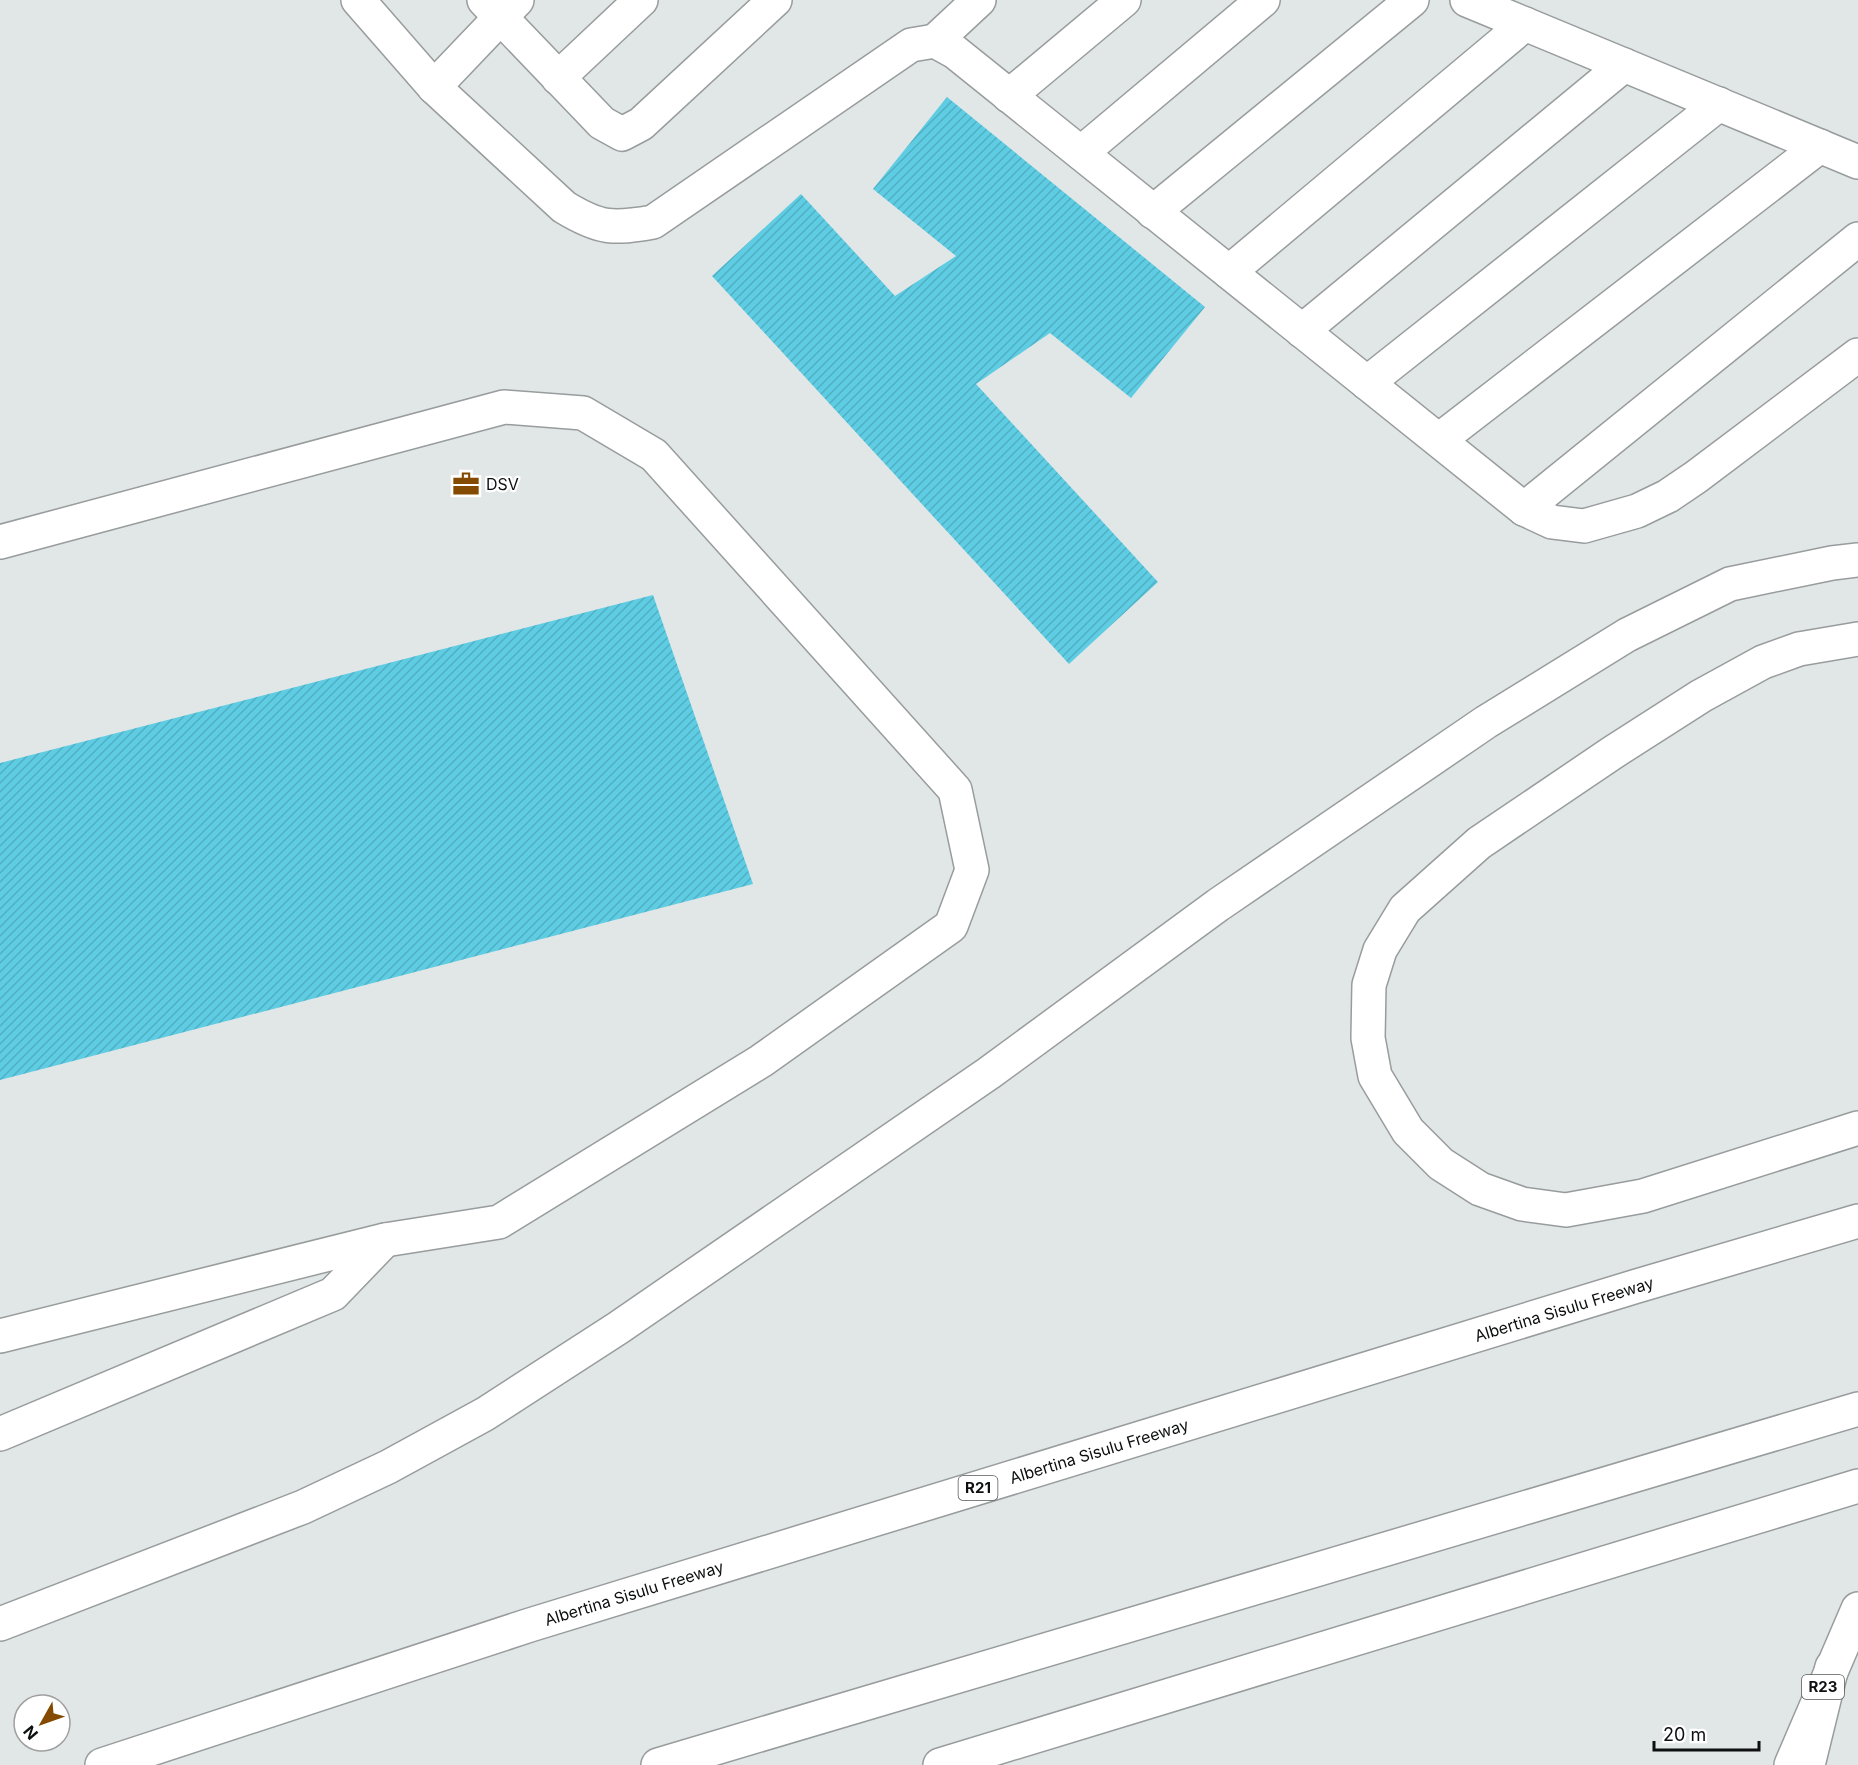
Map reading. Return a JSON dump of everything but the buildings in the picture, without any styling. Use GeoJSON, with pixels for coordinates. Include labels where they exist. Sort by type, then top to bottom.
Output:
{"type":"FeatureCollection","features":[{"type":"Feature","properties":{"kind":"main road"},"geometry":{"type":"LineString","coordinates":[[358,0],[434,87],[564,207],[589,222],[621,228],[653,222],[911,45],[935,41],[979,0]]}},
{"type":"Feature","properties":{"kind":"main road"},"geometry":{"type":"LineString","coordinates":[[558,78],[641,0]]}},
{"type":"Feature","properties":{"kind":"main road"},"geometry":{"type":"LineString","coordinates":[[434,87],[500,6],[558,78],[602,123],[622,134],[641,124],[775,0]]}},
{"type":"Feature","properties":{"kind":"main road"},"geometry":{"type":"LineString","coordinates":[[1009,96],[1124,0]]}},
{"type":"Feature","properties":{"kind":"main road"},"geometry":{"type":"LineString","coordinates":[[1081,153],[1263,0]]}},
{"type":"Feature","properties":{"kind":"main road"},"geometry":{"type":"LineString","coordinates":[[1154,212],[1412,0]]}},
{"type":"Feature","properties":{"kind":"main road"},"geometry":{"type":"LineString","coordinates":[[1467,0],[1858,162]]}},
{"type":"Feature","properties":{"kind":"main road"},"geometry":{"type":"LineString","coordinates":[[1229,272],[1525,24]]}},
{"type":"Feature","properties":{"kind":"main road"},"geometry":{"type":"LineString","coordinates":[[935,41],[955,52],[1524,509],[1552,522],[1584,526],[1637,511],[1668,496],[1858,356]]}},
{"type":"Feature","properties":{"kind":"main road"},"geometry":{"type":"LineString","coordinates":[[1302,330],[1624,65]]}},
{"type":"Feature","properties":{"kind":"main road"},"geometry":{"type":"LineString","coordinates":[[1366,383],[1719,104]]}},
{"type":"Feature","properties":{"kind":"main road"},"geometry":{"type":"LineString","coordinates":[[1438,440],[1820,146]]}},
{"type":"Feature","properties":{"kind":"main road"},"geometry":{"type":"LineString","coordinates":[[1524,509],[1858,239]]}},
{"type":"Feature","properties":{"kind":"main road"},"geometry":{"type":"LineString","coordinates":[[0,542],[504,407],[583,413],[654,455],[955,790],[972,870],[951,926],[761,1061],[499,1221],[385,1240],[0,1336]]}},
{"type":"Feature","properties":{"kind":"main road"},"geometry":{"type":"LineString","coordinates":[[0,1624],[303,1507],[388,1467],[484,1414],[618,1328],[980,1080],[1218,905],[1496,715],[1627,635],[1730,584],[1832,563],[1858,560]]}},
{"type":"Feature","properties":{"kind":"main road"},"geometry":{"type":"LineString","coordinates":[[1858,639],[1799,649],[1762,663],[1701,696],[1631,740],[1479,843],[1405,909],[1380,950],[1369,986],[1368,1038],[1375,1076],[1408,1131],[1441,1164],[1480,1188],[1522,1204],[1566,1209],[1643,1196],[1858,1128]]}},
{"type":"Feature","properties":{"kind":"main road","name":"Albertina Sisulu Freeway"},"geometry":{"type":"LineString","coordinates":[[102,1765],[530,1625],[1626,1289],[1858,1221]]}},
{"type":"Feature","properties":{"kind":"main road"},"geometry":{"type":"LineString","coordinates":[[0,1434],[333,1294],[385,1240]]}},
{"type":"Feature","properties":{"kind":"main road"},"geometry":{"type":"LineString","coordinates":[[658,1765],[1858,1409]]}},
{"type":"Feature","properties":{"kind":"main road"},"geometry":{"type":"LineString","coordinates":[[940,1765],[1858,1486]]}},
{"type":"Feature","properties":{"kind":"main road","name":"R23"},"geometry":{"type":"LineString","coordinates":[[1791,1765],[1858,1609]]}},
{"type":"Feature","properties":{"kind":"main road"},"geometry":{"type":"LineString","coordinates":[[1808,1765],[1832,1667]]}},
{"type":"Feature","properties":{"kind":"place","name":"DSV"},"geometry":{"type":"Point","coordinates":[466,484]}}]}
